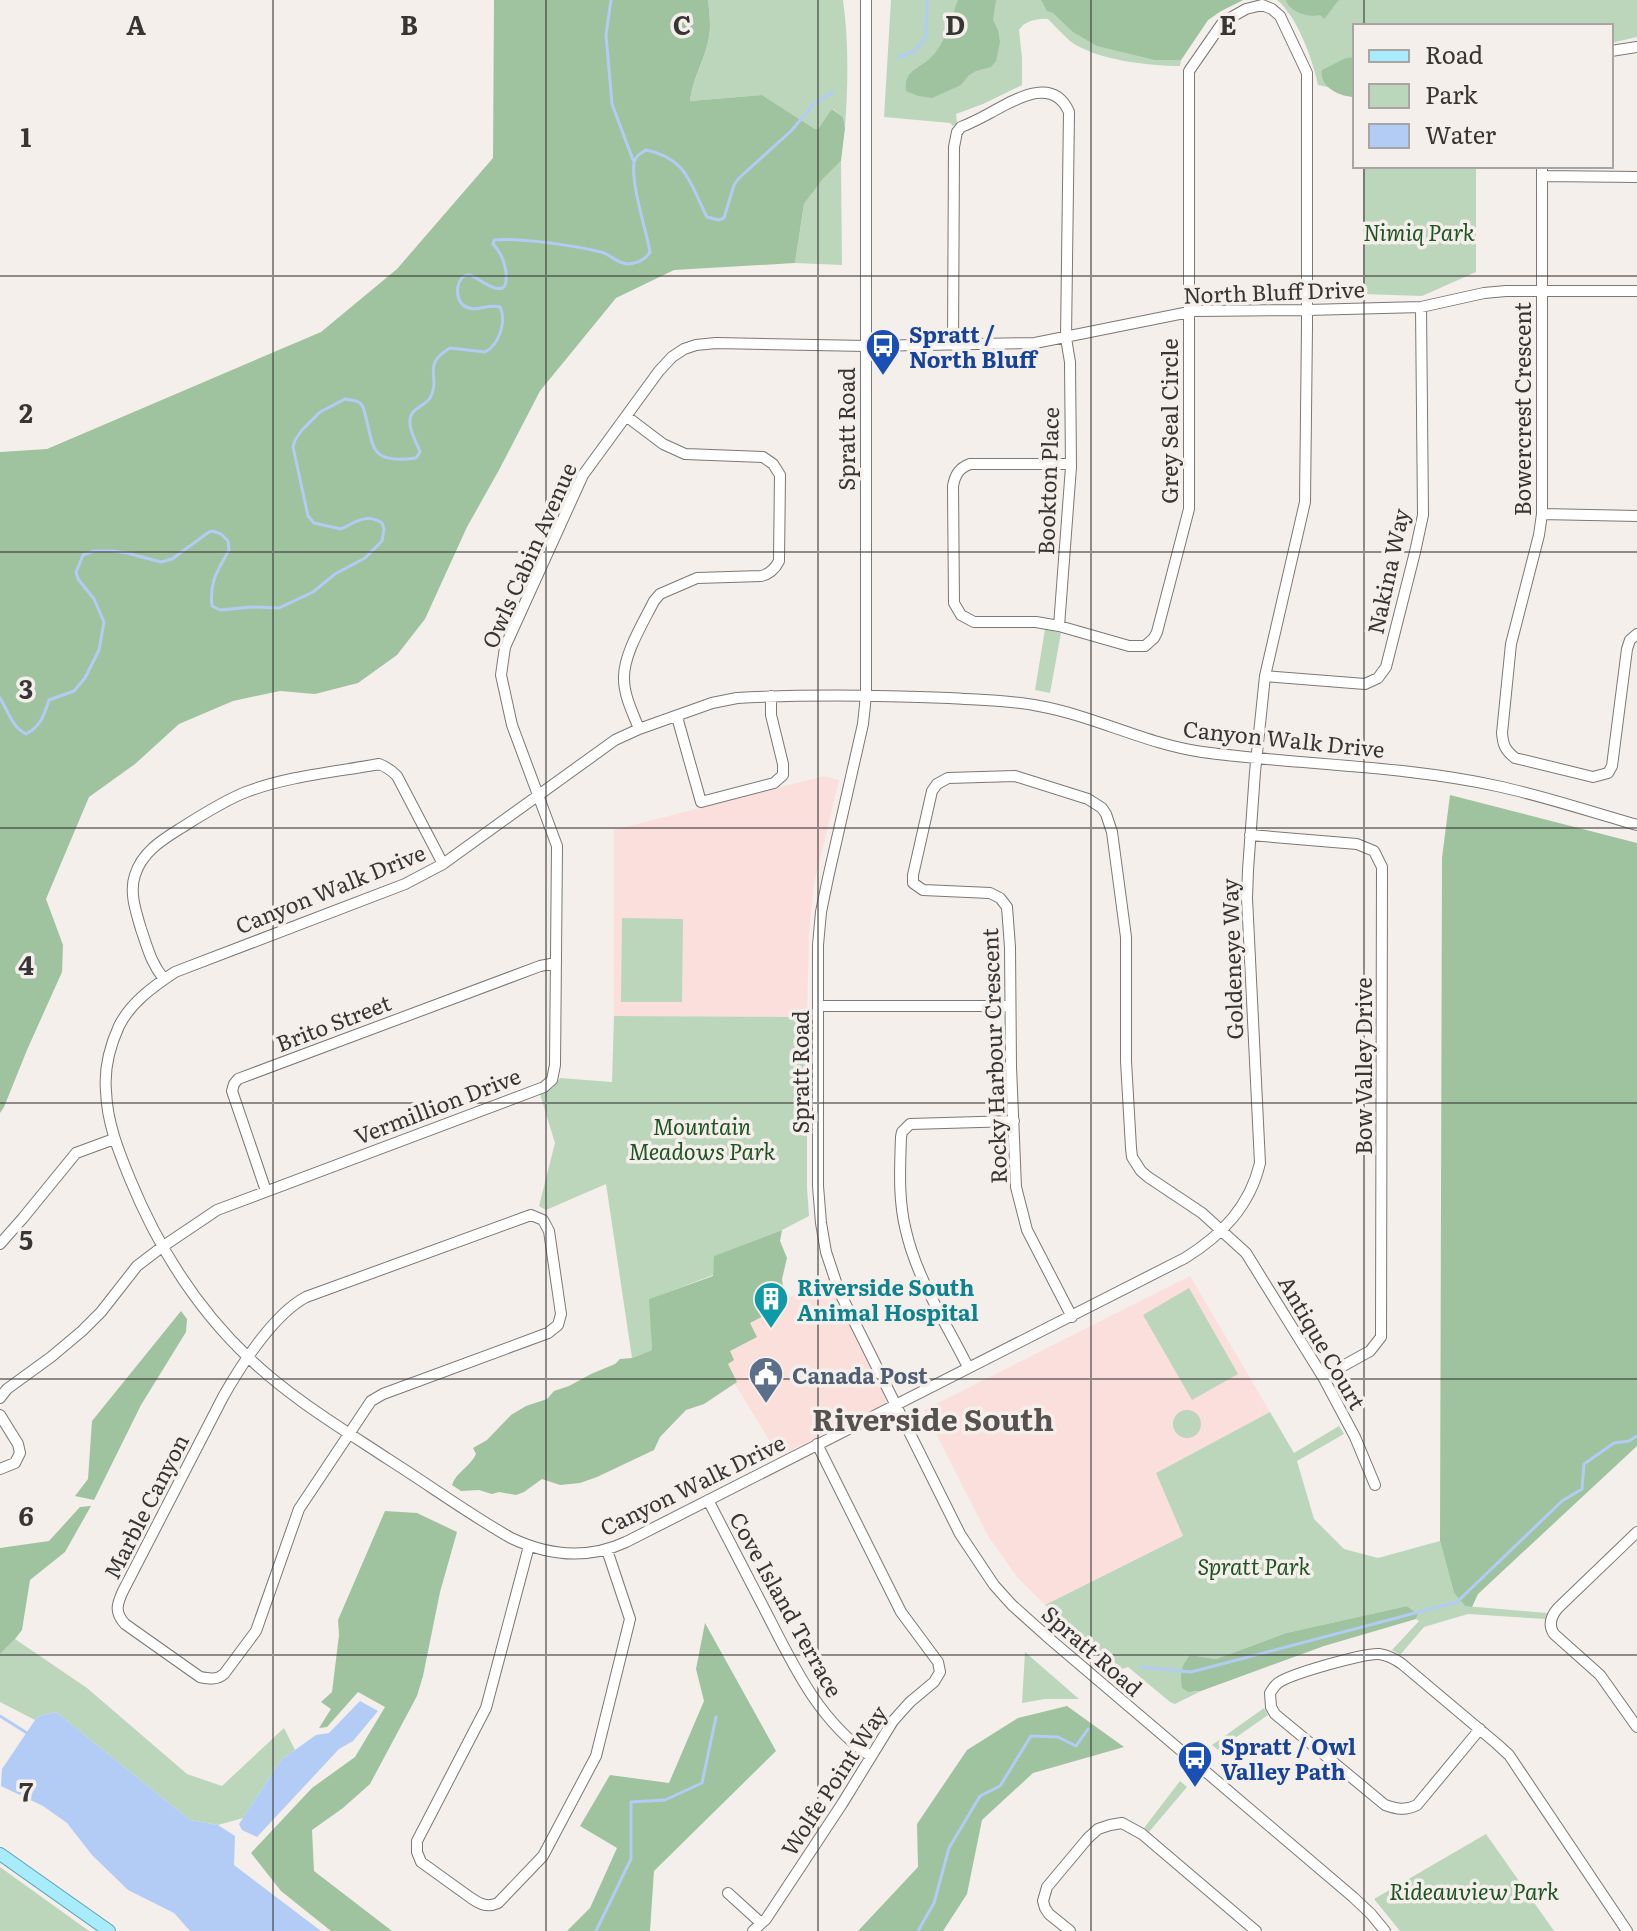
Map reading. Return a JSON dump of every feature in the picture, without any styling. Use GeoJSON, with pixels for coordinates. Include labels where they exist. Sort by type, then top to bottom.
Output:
{"type":"FeatureCollection","features":[{"type":"Feature","properties":{"kind":"main road"},"geometry":{"type":"LineString","coordinates":[[0,1854],[109,1931]]}},
{"type":"Feature","properties":{"kind":"street","name":"Spratt Road"},"geometry":{"type":"LineString","coordinates":[[866,0],[866,695],[863,724],[821,912],[818,945],[818,1186],[830,1265],[839,1291],[969,1550],[1003,1596],[1085,1670],[1353,1897],[1385,1931]]}},
{"type":"Feature","properties":{"kind":"street","name":"Grey Seal Circle"},"geometry":{"type":"LineString","coordinates":[[1071,464],[970,464],[957,473],[953,486],[954,603],[961,615],[974,622],[1036,622],[1129,646],[1145,646],[1157,632],[1189,509],[1189,71],[1223,22],[1246,9],[1262,5],[1280,16],[1307,73],[1307,310]]}},
{"type":"Feature","properties":{"kind":"street"},"geometry":{"type":"LineString","coordinates":[[1613,51],[1637,47]]}},
{"type":"Feature","properties":{"kind":"street","name":"Bookton Place"},"geometry":{"type":"LineString","coordinates":[[953,345],[955,138],[961,127],[1020,96],[1036,92],[1058,98],[1069,112],[1066,338],[1070,362],[1071,464],[1059,626]]}},
{"type":"Feature","properties":{"kind":"street"},"geometry":{"type":"LineString","coordinates":[[1542,171],[1637,177]]}},
{"type":"Feature","properties":{"kind":"street","name":"Bowercrest Crescent"},"geometry":{"type":"LineString","coordinates":[[1542,171],[1542,514],[1511,644],[1502,733],[1506,751],[1515,758],[1593,777],[1608,773],[1612,766],[1627,649],[1630,640],[1637,634]]}},
{"type":"Feature","properties":{"kind":"street","name":"North Bluff Drive"},"geometry":{"type":"LineString","coordinates":[[866,346],[1035,343],[1188,311],[1421,307],[1495,291],[1637,291]]}},
{"type":"Feature","properties":{"kind":"street","name":"Nakina Way"},"geometry":{"type":"LineString","coordinates":[[1265,676],[1365,684],[1378,678],[1386,667],[1423,515],[1421,307]]}},
{"type":"Feature","properties":{"kind":"street","name":"Goldeneye Way"},"geometry":{"type":"LineString","coordinates":[[895,1404],[1072,1317],[1202,1248],[1235,1216],[1252,1189],[1260,1163],[1247,898],[1250,835],[1265,676],[1305,502],[1307,310]]}},
{"type":"Feature","properties":{"kind":"street","name":"Owls Cabin Avenue"},"geometry":{"type":"LineString","coordinates":[[538,796],[512,725],[502,686],[503,655],[583,475],[626,416],[666,363],[691,346],[716,343],[866,346]]}},
{"type":"Feature","properties":{"kind":"street"},"geometry":{"type":"LineString","coordinates":[[626,416],[663,444],[685,454],[763,457],[773,464],[780,475],[779,561],[776,567],[761,576],[697,578],[660,594],[654,601],[629,653],[624,671],[627,696],[639,729]]}},
{"type":"Feature","properties":{"kind":"street"},"geometry":{"type":"LineString","coordinates":[[1542,514],[1637,516]]}},
{"type":"Feature","properties":{"kind":"street","name":"Canyon Walk Drive"},"geometry":{"type":"LineString","coordinates":[[895,1404],[607,1550],[574,1555],[554,1553],[529,1546],[500,1532],[290,1392],[249,1358],[201,1303],[162,1247],[114,1139],[106,1090],[107,1065],[124,1018],[149,990],[187,967],[386,892],[443,864],[615,740],[727,699],[866,695],[1039,705],[1173,747],[1387,769],[1496,786],[1637,825]]}},
{"type":"Feature","properties":{"kind":"street"},"geometry":{"type":"LineString","coordinates":[[677,717],[701,802],[774,783],[783,775],[771,715],[771,696]]}},
{"type":"Feature","properties":{"kind":"street"},"geometry":{"type":"LineString","coordinates":[[164,979],[152,963],[136,912],[134,875],[142,859],[157,843],[244,793],[264,786],[379,764],[397,776],[443,864]]}},
{"type":"Feature","properties":{"kind":"street","name":"Rocky Harbour Crescent"},"geometry":{"type":"LineString","coordinates":[[1072,1317],[1027,1230],[1016,1187],[1007,907],[1004,901],[990,893],[923,890],[913,883],[932,791],[937,784],[948,778],[1015,776],[1088,799],[1106,814],[1112,832],[1126,937],[1126,1061],[1132,1157],[1148,1177],[1221,1229]]}},
{"type":"Feature","properties":{"kind":"street","name":"Vermillion Drive"},"geometry":{"type":"LineString","coordinates":[[0,1398],[7,1389],[82,1331],[101,1312],[132,1270],[217,1210],[548,1084],[554,1075],[555,1065],[557,846],[538,796]]}},
{"type":"Feature","properties":{"kind":"street","name":"Bow Valley Drive"},"geometry":{"type":"LineString","coordinates":[[1250,835],[1357,844],[1374,851],[1382,867],[1381,1337],[1370,1351],[1323,1377]]}},
{"type":"Feature","properties":{"kind":"street","name":"Brito Street"},"geometry":{"type":"LineString","coordinates":[[266,1191],[232,1091],[238,1079],[540,966],[556,963]]}},
{"type":"Feature","properties":{"kind":"street"},"geometry":{"type":"LineString","coordinates":[[820,1006],[1010,1006]]}},
{"type":"Feature","properties":{"kind":"street"},"geometry":{"type":"LineString","coordinates":[[968,1367],[910,1247],[902,1212],[901,1137],[910,1124],[919,1122],[1014,1121]]}},
{"type":"Feature","properties":{"kind":"street"},"geometry":{"type":"LineString","coordinates":[[0,1244],[76,1153],[114,1139]]}},
{"type":"Feature","properties":{"kind":"street"},"geometry":{"type":"LineString","coordinates":[[249,1358],[284,1312],[306,1297],[526,1216],[543,1220],[549,1231],[561,1314],[558,1325],[548,1333],[377,1397],[366,1407],[349,1433]]}},
{"type":"Feature","properties":{"kind":"street","name":"Antique Court"},"geometry":{"type":"LineString","coordinates":[[1221,1229],[1251,1259],[1323,1377],[1355,1437],[1375,1485]]}},
{"type":"Feature","properties":{"kind":"street","name":"Marble Canyon"},"geometry":{"type":"LineString","coordinates":[[249,1358],[223,1397],[118,1601],[117,1614],[130,1628],[200,1677],[220,1678],[256,1631],[299,1509],[349,1433]]}},
{"type":"Feature","properties":{"kind":"street"},"geometry":{"type":"LineString","coordinates":[[0,1415],[18,1444],[20,1453],[15,1463],[0,1469]]}},
{"type":"Feature","properties":{"kind":"street","name":"Wolfe Point Way"},"geometry":{"type":"LineString","coordinates":[[757,1927],[842,1804],[893,1721],[934,1682],[940,1667],[901,1612],[817,1444]]}},
{"type":"Feature","properties":{"kind":"street","name":"Cove Island Terrace"},"geometry":{"type":"LineString","coordinates":[[708,1500],[800,1677],[843,1736],[870,1756]]}},
{"type":"Feature","properties":{"kind":"street"},"geometry":{"type":"LineString","coordinates":[[1634,1540],[1558,1608],[1550,1626],[1554,1634],[1600,1675],[1637,1727]]}},
{"type":"Feature","properties":{"kind":"street"},"geometry":{"type":"LineString","coordinates":[[529,1546],[486,1708],[417,1841],[421,1862],[471,1898],[489,1906],[498,1903],[539,1863],[596,1756],[630,1619],[607,1550]]}},
{"type":"Feature","properties":{"kind":"street"},"geometry":{"type":"LineString","coordinates":[[1480,1729],[1417,1805],[1398,1810],[1385,1805],[1275,1714],[1270,1693],[1278,1683],[1301,1672],[1371,1654],[1385,1655],[1402,1664],[1480,1729],[1509,1755],[1627,1931],[1637,1926]]}},
{"type":"Feature","properties":{"kind":"street"},"geometry":{"type":"LineString","coordinates":[[1070,1931],[1045,1908],[1043,1901],[1047,1887],[1098,1829],[1122,1823],[1142,1834],[1256,1931]]}},
{"type":"Feature","properties":{"kind":"street"},"geometry":{"type":"LineString","coordinates":[[728,1893],[757,1927]]}},
{"type":"Feature","properties":{"kind":"shaded area"},"geometry":{"type":"Polygon","coordinates":[[[824,776],[839,780],[814,884],[809,932],[807,1017],[614,1016],[614,830],[824,776]]]}},
{"type":"Feature","properties":{"kind":"shaded area"},"geometry":{"type":"Polygon","coordinates":[[[1190,1276],[1270,1412],[1156,1473],[1184,1536],[1045,1605],[1018,1578],[988,1536],[924,1410],[1190,1276]]]}},
{"type":"Feature","properties":{"kind":"shaded area"},"geometry":{"type":"Polygon","coordinates":[[[829,1278],[889,1402],[779,1456],[721,1361],[723,1349],[743,1320],[829,1278]]]}},
{"type":"Feature","properties":{"kind":"green space"},"geometry":{"type":"Polygon","coordinates":[[[494,0],[708,0],[709,36],[690,101],[762,95],[815,129],[832,109],[843,117],[845,128],[841,161],[804,204],[795,263],[674,270],[616,298],[540,391],[467,527],[425,619],[397,655],[358,683],[315,694],[280,691],[233,701],[179,724],[135,764],[89,797],[46,899],[63,945],[62,972],[0,1113],[0,452],[47,449],[321,332],[397,269],[493,158],[494,0]]]}},
{"type":"Feature","properties":{"kind":"green space"},"geometry":{"type":"Polygon","coordinates":[[[708,0],[843,0],[847,64],[845,128],[843,117],[833,109],[815,129],[762,95],[690,101],[709,36],[708,0]]]}},
{"type":"Feature","properties":{"kind":"green space"},"geometry":{"type":"Polygon","coordinates":[[[891,0],[1243,0],[1208,20],[1180,66],[1138,63],[1093,53],[1070,41],[1048,19],[1028,22],[1019,30],[1022,85],[956,114],[957,123],[953,126],[950,123],[884,117],[891,0]]]}},
{"type":"Feature","properties":{"kind":"green space"},"geometry":{"type":"Polygon","coordinates":[[[958,0],[996,0],[993,20],[1000,42],[996,61],[991,67],[969,75],[961,85],[932,98],[906,91],[911,73],[939,47],[958,0]]]}},
{"type":"Feature","properties":{"kind":"green space"},"geometry":{"type":"Polygon","coordinates":[[[1041,0],[1243,0],[1208,20],[1181,60],[1155,60],[1097,46],[1047,11],[1041,0]]]}},
{"type":"Feature","properties":{"kind":"green space"},"geometry":{"type":"Polygon","coordinates":[[[1277,0],[1637,0],[1637,37],[1613,43],[1613,24],[1353,24],[1353,93],[1318,85],[1308,51],[1277,0]]]}},
{"type":"Feature","properties":{"kind":"green space"},"geometry":{"type":"Polygon","coordinates":[[[1286,0],[1339,0],[1324,19],[1320,15],[1295,11],[1286,0]]]}},
{"type":"Feature","properties":{"kind":"green space"},"geometry":{"type":"Polygon","coordinates":[[[1353,57],[1353,97],[1332,90],[1322,76],[1322,70],[1353,57]]]}},
{"type":"Feature","properties":{"kind":"green space"},"geometry":{"type":"Polygon","coordinates":[[[841,161],[842,265],[795,263],[804,204],[841,161]]]}},
{"type":"Feature","properties":{"kind":"green space","name":"Nimiq Park"},"geometry":{"type":"Polygon","coordinates":[[[1363,168],[1476,168],[1476,272],[1422,296],[1363,294],[1363,168]]]}},
{"type":"Feature","properties":{"kind":"green space"},"geometry":{"type":"Polygon","coordinates":[[[1045,629],[1061,633],[1050,693],[1035,690],[1045,629]]]}},
{"type":"Feature","properties":{"kind":"green space"},"geometry":{"type":"Polygon","coordinates":[[[1450,795],[1637,843],[1637,1446],[1478,1594],[1472,1607],[1465,1606],[1454,1593],[1440,1541],[1442,858],[1450,795]]]}},
{"type":"Feature","properties":{"kind":"green space"},"geometry":{"type":"Polygon","coordinates":[[[622,918],[683,919],[682,1002],[621,1002],[622,918]]]}},
{"type":"Feature","properties":{"kind":"green space","name":"Mountain Meadows Park"},"geometry":{"type":"Polygon","coordinates":[[[614,1016],[807,1017],[809,1216],[715,1256],[713,1275],[650,1299],[652,1350],[632,1358],[606,1184],[546,1210],[539,1206],[555,1143],[540,1094],[553,1088],[560,1078],[612,1082],[614,1016]]]}},
{"type":"Feature","properties":{"kind":"green space"},"geometry":{"type":"Polygon","coordinates":[[[782,1230],[780,1241],[787,1258],[782,1279],[785,1305],[750,1323],[757,1337],[730,1351],[734,1360],[728,1364],[737,1382],[704,1404],[686,1410],[660,1437],[654,1450],[580,1483],[560,1485],[542,1479],[516,1495],[461,1491],[452,1485],[474,1458],[473,1448],[487,1440],[511,1415],[620,1359],[652,1350],[649,1299],[713,1276],[714,1256],[782,1230]]]}},
{"type":"Feature","properties":{"kind":"green space"},"geometry":{"type":"Polygon","coordinates":[[[1189,1288],[1238,1374],[1192,1400],[1143,1315],[1189,1288]]]}},
{"type":"Feature","properties":{"kind":"green space"},"geometry":{"type":"Polygon","coordinates":[[[181,1311],[187,1319],[186,1332],[141,1405],[94,1500],[75,1496],[88,1479],[92,1421],[181,1311]]]}},
{"type":"Feature","properties":{"kind":"green space"},"geometry":{"type":"Polygon","coordinates":[[[1187,1410],[1197,1414],[1201,1424],[1197,1434],[1187,1438],[1177,1434],[1173,1424],[1177,1414],[1187,1410]]]}},
{"type":"Feature","properties":{"kind":"green space","name":"Spratt Park"},"geometry":{"type":"Polygon","coordinates":[[[1270,1412],[1294,1453],[1339,1426],[1344,1434],[1297,1461],[1314,1519],[1344,1549],[1378,1558],[1440,1541],[1454,1593],[1465,1606],[1547,1613],[1545,1619],[1468,1614],[1424,1627],[1400,1655],[1392,1650],[1419,1621],[1416,1619],[1418,1614],[1407,1606],[1286,1633],[1216,1659],[1190,1655],[1193,1692],[1201,1691],[1175,1704],[1128,1667],[1122,1669],[1045,1605],[1183,1536],[1156,1473],[1270,1412]]]}},
{"type":"Feature","properties":{"kind":"green space"},"geometry":{"type":"Polygon","coordinates":[[[91,1506],[65,1552],[30,1580],[22,1630],[0,1654],[0,1548],[49,1541],[80,1507],[91,1506]]]}},
{"type":"Feature","properties":{"kind":"green space"},"geometry":{"type":"Polygon","coordinates":[[[385,1511],[417,1513],[457,1532],[417,1696],[370,1784],[312,1830],[314,1871],[392,1931],[331,1931],[281,1891],[251,1853],[312,1788],[355,1757],[385,1707],[358,1692],[327,1727],[319,1728],[331,1709],[321,1702],[332,1692],[338,1620],[385,1511]]]}},
{"type":"Feature","properties":{"kind":"green space"},"geometry":{"type":"Polygon","coordinates":[[[1407,1606],[1418,1614],[1416,1619],[1324,1646],[1201,1691],[1188,1692],[1182,1688],[1182,1670],[1190,1655],[1216,1659],[1286,1633],[1407,1606]]]}},
{"type":"Feature","properties":{"kind":"green space"},"geometry":{"type":"Polygon","coordinates":[[[705,1623],[776,1751],[654,1871],[650,1931],[567,1931],[590,1908],[617,1848],[580,1826],[610,1775],[669,1783],[704,1701],[696,1669],[705,1623]]]}},
{"type":"Feature","properties":{"kind":"green space"},"geometry":{"type":"Polygon","coordinates":[[[15,1639],[87,1688],[187,1774],[222,1786],[284,1728],[295,1750],[281,1760],[243,1818],[218,1825],[190,1820],[56,1712],[35,1720],[0,1702],[0,1654],[15,1639]]]}},
{"type":"Feature","properties":{"kind":"green space"},"geometry":{"type":"Polygon","coordinates":[[[1025,1652],[1079,1699],[1022,1703],[1025,1652]]]}},
{"type":"Feature","properties":{"kind":"green space"},"geometry":{"type":"Polygon","coordinates":[[[1067,1706],[1124,1747],[1033,1773],[982,1820],[967,1894],[943,1931],[858,1931],[918,1867],[917,1824],[967,1750],[1018,1718],[1067,1706]]]}},
{"type":"Feature","properties":{"kind":"green space"},"geometry":{"type":"Polygon","coordinates":[[[1264,1708],[1268,1715],[1218,1750],[1212,1745],[1264,1708]]]}},
{"type":"Feature","properties":{"kind":"green space"},"geometry":{"type":"Polygon","coordinates":[[[1180,1781],[1187,1787],[1149,1832],[1144,1828],[1180,1781]]]}},
{"type":"Feature","properties":{"kind":"green space","name":"Rideauview Park"},"geometry":{"type":"Polygon","coordinates":[[[1486,1834],[1554,1931],[1400,1931],[1374,1899],[1486,1834]]]}},
{"type":"Feature","properties":{"kind":"green space"},"geometry":{"type":"Polygon","coordinates":[[[0,1867],[89,1931],[0,1931],[0,1867]]]}},
{"type":"Feature","properties":{"kind":"water"},"geometry":{"type":"Polygon","coordinates":[[[360,1701],[378,1711],[353,1741],[339,1749],[257,1837],[242,1830],[239,1824],[281,1760],[316,1735],[329,1733],[360,1701]]]}},
{"type":"Feature","properties":{"kind":"water"},"geometry":{"type":"Polygon","coordinates":[[[56,1712],[190,1820],[218,1825],[235,1836],[234,1865],[321,1931],[190,1931],[174,1913],[128,1890],[92,1855],[67,1823],[43,1806],[1,1786],[2,1769],[35,1720],[56,1712]]]}},
{"type":"Feature","properties":{"kind":"waterway"},"geometry":{"type":"LineString","coordinates":[[611,0],[606,35],[612,104],[633,160]]}},
{"type":"Feature","properties":{"kind":"waterway"},"geometry":{"type":"LineString","coordinates":[[899,57],[915,51],[926,37],[927,0]]}},
{"type":"Feature","properties":{"kind":"waterway"},"geometry":{"type":"LineString","coordinates":[[0,698],[14,723],[26,734],[39,724],[49,700],[74,691],[85,678],[99,650],[104,622],[94,599],[78,579],[76,572],[83,555],[94,551],[113,551],[161,562],[172,559],[209,532],[221,534],[228,541],[229,550],[215,576],[211,598],[212,606],[220,610],[279,608],[313,592],[335,574],[365,558],[382,541],[382,523],[366,519],[341,529],[314,523],[308,516],[293,447],[302,430],[320,412],[345,399],[356,401],[363,407],[372,442],[380,455],[416,458],[420,452],[411,429],[411,417],[430,398],[436,360],[450,348],[485,352],[500,332],[503,319],[500,307],[467,308],[460,302],[458,292],[459,282],[470,275],[492,287],[503,287],[506,282],[505,268],[494,240],[563,245],[601,252],[625,264],[639,262],[650,252],[635,183],[634,163],[638,155],[646,150],[660,154],[679,166],[707,217],[719,220],[724,218],[739,178],[791,131],[814,104],[833,92]]}},
{"type":"Feature","properties":{"kind":"waterway"},"geometry":{"type":"LineString","coordinates":[[1142,1667],[1191,1672],[1457,1602],[1562,1501],[1582,1489],[1584,1464],[1614,1443],[1629,1441],[1637,1436]]}},
{"type":"Feature","properties":{"kind":"waterway"},"geometry":{"type":"LineString","coordinates":[[0,1716],[27,1733]]}},
{"type":"Feature","properties":{"kind":"waterway"},"geometry":{"type":"LineString","coordinates":[[596,1931],[631,1859],[631,1802],[665,1800],[702,1783],[716,1717]]}},
{"type":"Feature","properties":{"kind":"waterway"},"geometry":{"type":"LineString","coordinates":[[918,1931],[934,1903],[949,1848],[980,1796],[1000,1786],[1031,1736],[1058,1737],[1076,1746],[1088,1729]]}},
{"type":"Feature","properties":{"kind":"place","name":"Spratt / North Bluff"},"geometry":{"type":"Point","coordinates":[883,377]}},
{"type":"Feature","properties":{"kind":"place","name":"Riverside South Animal Hospital"},"geometry":{"type":"Point","coordinates":[771,1330]}},
{"type":"Feature","properties":{"kind":"place","name":"Canada Post"},"geometry":{"type":"Point","coordinates":[766,1405]}},
{"type":"Feature","properties":{"kind":"place","name":"Spratt / Owl Valley Path"},"geometry":{"type":"Point","coordinates":[1195,1789]}},
{"type":"Feature","properties":{"kind":"district","name":"Riverside South"},"geometry":{"type":"Point","coordinates":[933,1418]}}]}
